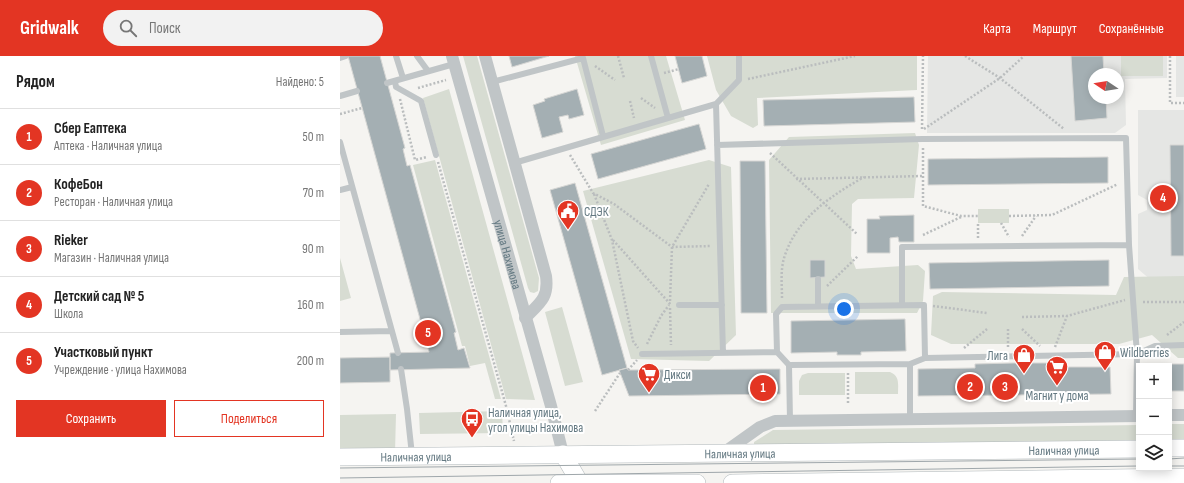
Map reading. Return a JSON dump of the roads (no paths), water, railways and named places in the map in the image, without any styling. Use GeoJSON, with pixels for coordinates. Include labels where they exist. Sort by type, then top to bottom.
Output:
{"type":"FeatureCollection","features":[{"type":"Feature","properties":{"kind":"main road","name":"Наличная улица"},"geometry":{"type":"LineString","coordinates":[[340,457],[563,454],[721,454],[1136,448]]}},
{"type":"Feature","properties":{"kind":"main road"},"geometry":{"type":"LineString","coordinates":[[1172,448],[1184,448]]}},
{"type":"Feature","properties":{"kind":"main road","name":"улица Нахимова"},"geometry":{"type":"LineString","coordinates":[[563,454],[580,483]]}},
{"type":"Feature","properties":{"kind":"main road","name":"улица Нахимова"},"geometry":{"type":"LineString","coordinates":[[560,483],[563,454]]}},
{"type":"Feature","properties":{"kind":"main road"},"geometry":{"type":"LineString","coordinates":[[732,483],[1184,477]]}},
{"type":"Feature","properties":{"kind":"main road"},"geometry":{"type":"LineString","coordinates":[[560,483],[697,483]]}},
{"type":"Feature","properties":{"kind":"main road"},"geometry":{"type":"LineString","coordinates":[[716,483],[727,483]]}},
{"type":"Feature","properties":{"kind":"street"},"geometry":{"type":"LineString","coordinates":[[485,56],[546,276],[547,288],[543,300],[526,318]]}},
{"type":"Feature","properties":{"kind":"street","name":"улица Нахимова"},"geometry":{"type":"LineString","coordinates":[[453,60],[563,454]]}},
{"type":"Feature","properties":{"kind":"street"},"geometry":{"type":"LineString","coordinates":[[1172,415],[1184,415]]}},
{"type":"Feature","properties":{"kind":"street"},"geometry":{"type":"LineString","coordinates":[[721,454],[760,427],[775,421],[1136,416]]}},
{"type":"Feature","properties":{"kind":"lane"},"geometry":{"type":"LineString","coordinates":[[340,58],[346,56]]}},
{"type":"Feature","properties":{"kind":"lane"},"geometry":{"type":"LineString","coordinates":[[396,56],[403,78]]}},
{"type":"Feature","properties":{"kind":"lane"},"geometry":{"type":"LineString","coordinates":[[417,56],[428,71]]}},
{"type":"Feature","properties":{"kind":"lane"},"geometry":{"type":"LineString","coordinates":[[651,56],[668,118]]}},
{"type":"Feature","properties":{"kind":"lane"},"geometry":{"type":"LineString","coordinates":[[514,163],[716,104],[739,80],[739,56]]}},
{"type":"Feature","properties":{"kind":"lane"},"geometry":{"type":"LineString","coordinates":[[492,82],[586,57],[604,136]]}},
{"type":"Feature","properties":{"kind":"lane"},"geometry":{"type":"LineString","coordinates":[[387,83],[428,71],[453,60]]}},
{"type":"Feature","properties":{"kind":"lane"},"geometry":{"type":"LineString","coordinates":[[394,81],[396,87],[421,101],[436,155]]}},
{"type":"Feature","properties":{"kind":"lane"},"geometry":{"type":"LineString","coordinates":[[340,96],[357,91]]}},
{"type":"Feature","properties":{"kind":"lane"},"geometry":{"type":"LineString","coordinates":[[716,104],[724,353]]}},
{"type":"Feature","properties":{"kind":"lane"},"geometry":{"type":"LineString","coordinates":[[717,145],[922,139],[1126,138],[1129,246],[1137,354],[1138,399]]}},
{"type":"Feature","properties":{"kind":"lane"},"geometry":{"type":"LineString","coordinates":[[340,142],[398,353]]}},
{"type":"Feature","properties":{"kind":"lane"},"geometry":{"type":"LineString","coordinates":[[340,190],[352,187]]}},
{"type":"Feature","properties":{"kind":"lane"},"geometry":{"type":"LineString","coordinates":[[902,305],[902,247],[1129,246]]}},
{"type":"Feature","properties":{"kind":"lane"},"geometry":{"type":"LineString","coordinates":[[818,279],[818,306]]}},
{"type":"Feature","properties":{"kind":"lane"},"geometry":{"type":"LineString","coordinates":[[679,306],[722,305]]}},
{"type":"Feature","properties":{"kind":"lane"},"geometry":{"type":"LineString","coordinates":[[790,421],[789,365],[777,352],[776,314],[782,307],[924,305],[925,358]]}},
{"type":"Feature","properties":{"kind":"lane"},"geometry":{"type":"LineString","coordinates":[[340,332],[392,331]]}},
{"type":"Feature","properties":{"kind":"lane"},"geometry":{"type":"LineString","coordinates":[[789,365],[910,364],[925,358],[1137,354],[1155,346],[1184,345]]}},
{"type":"Feature","properties":{"kind":"lane"},"geometry":{"type":"LineString","coordinates":[[642,354],[777,352]]}},
{"type":"Feature","properties":{"kind":"lane"},"geometry":{"type":"LineString","coordinates":[[910,364],[910,419]]}},
{"type":"Feature","properties":{"kind":"lane"},"geometry":{"type":"LineString","coordinates":[[400,369],[408,410],[412,456]]}},
{"type":"Feature","properties":{"kind":"tram line"},"geometry":{"type":"LineString","coordinates":[[1172,459],[1184,458]]}},
{"type":"Feature","properties":{"kind":"tram line"},"geometry":{"type":"LineString","coordinates":[[340,468],[1136,459]]}},
{"type":"Feature","properties":{"kind":"tram line"},"geometry":{"type":"LineString","coordinates":[[340,478],[1136,466]]}},
{"type":"Feature","properties":{"kind":"tram line"},"geometry":{"type":"LineString","coordinates":[[1172,466],[1184,466]]}},
{"type":"Feature","properties":{"kind":"place","name":"Детский сад № 5"},"geometry":{"type":"Point","coordinates":[1163,198]}},
{"type":"Feature","properties":{"kind":"place","name":"СДЭК"},"geometry":{"type":"Point","coordinates":[568,230]}},
{"type":"Feature","properties":{"kind":"place","name":"Участковый пункт"},"geometry":{"type":"Point","coordinates":[428,333]}},
{"type":"Feature","properties":{"kind":"place","name":"Wildberries"},"geometry":{"type":"Point","coordinates":[1105,372]}},
{"type":"Feature","properties":{"kind":"place","name":"Лига"},"geometry":{"type":"Point","coordinates":[1024,374]}},
{"type":"Feature","properties":{"kind":"place","name":"Магнит у дома"},"geometry":{"type":"Point","coordinates":[1057,386]}},
{"type":"Feature","properties":{"kind":"place","name":"КофеБон"},"geometry":{"type":"Point","coordinates":[970,387]}},
{"type":"Feature","properties":{"kind":"place","name":"Rieker"},"geometry":{"type":"Point","coordinates":[1005,387]}},
{"type":"Feature","properties":{"kind":"place","name":"Сбер Еаптека"},"geometry":{"type":"Point","coordinates":[763,388]}},
{"type":"Feature","properties":{"kind":"place","name":"Дикси"},"geometry":{"type":"Point","coordinates":[649,394]}},
{"type":"Feature","properties":{"kind":"place","name":"Наличная улица, угол улицы Нахимова"},"geometry":{"type":"Point","coordinates":[472,438]}}]}
